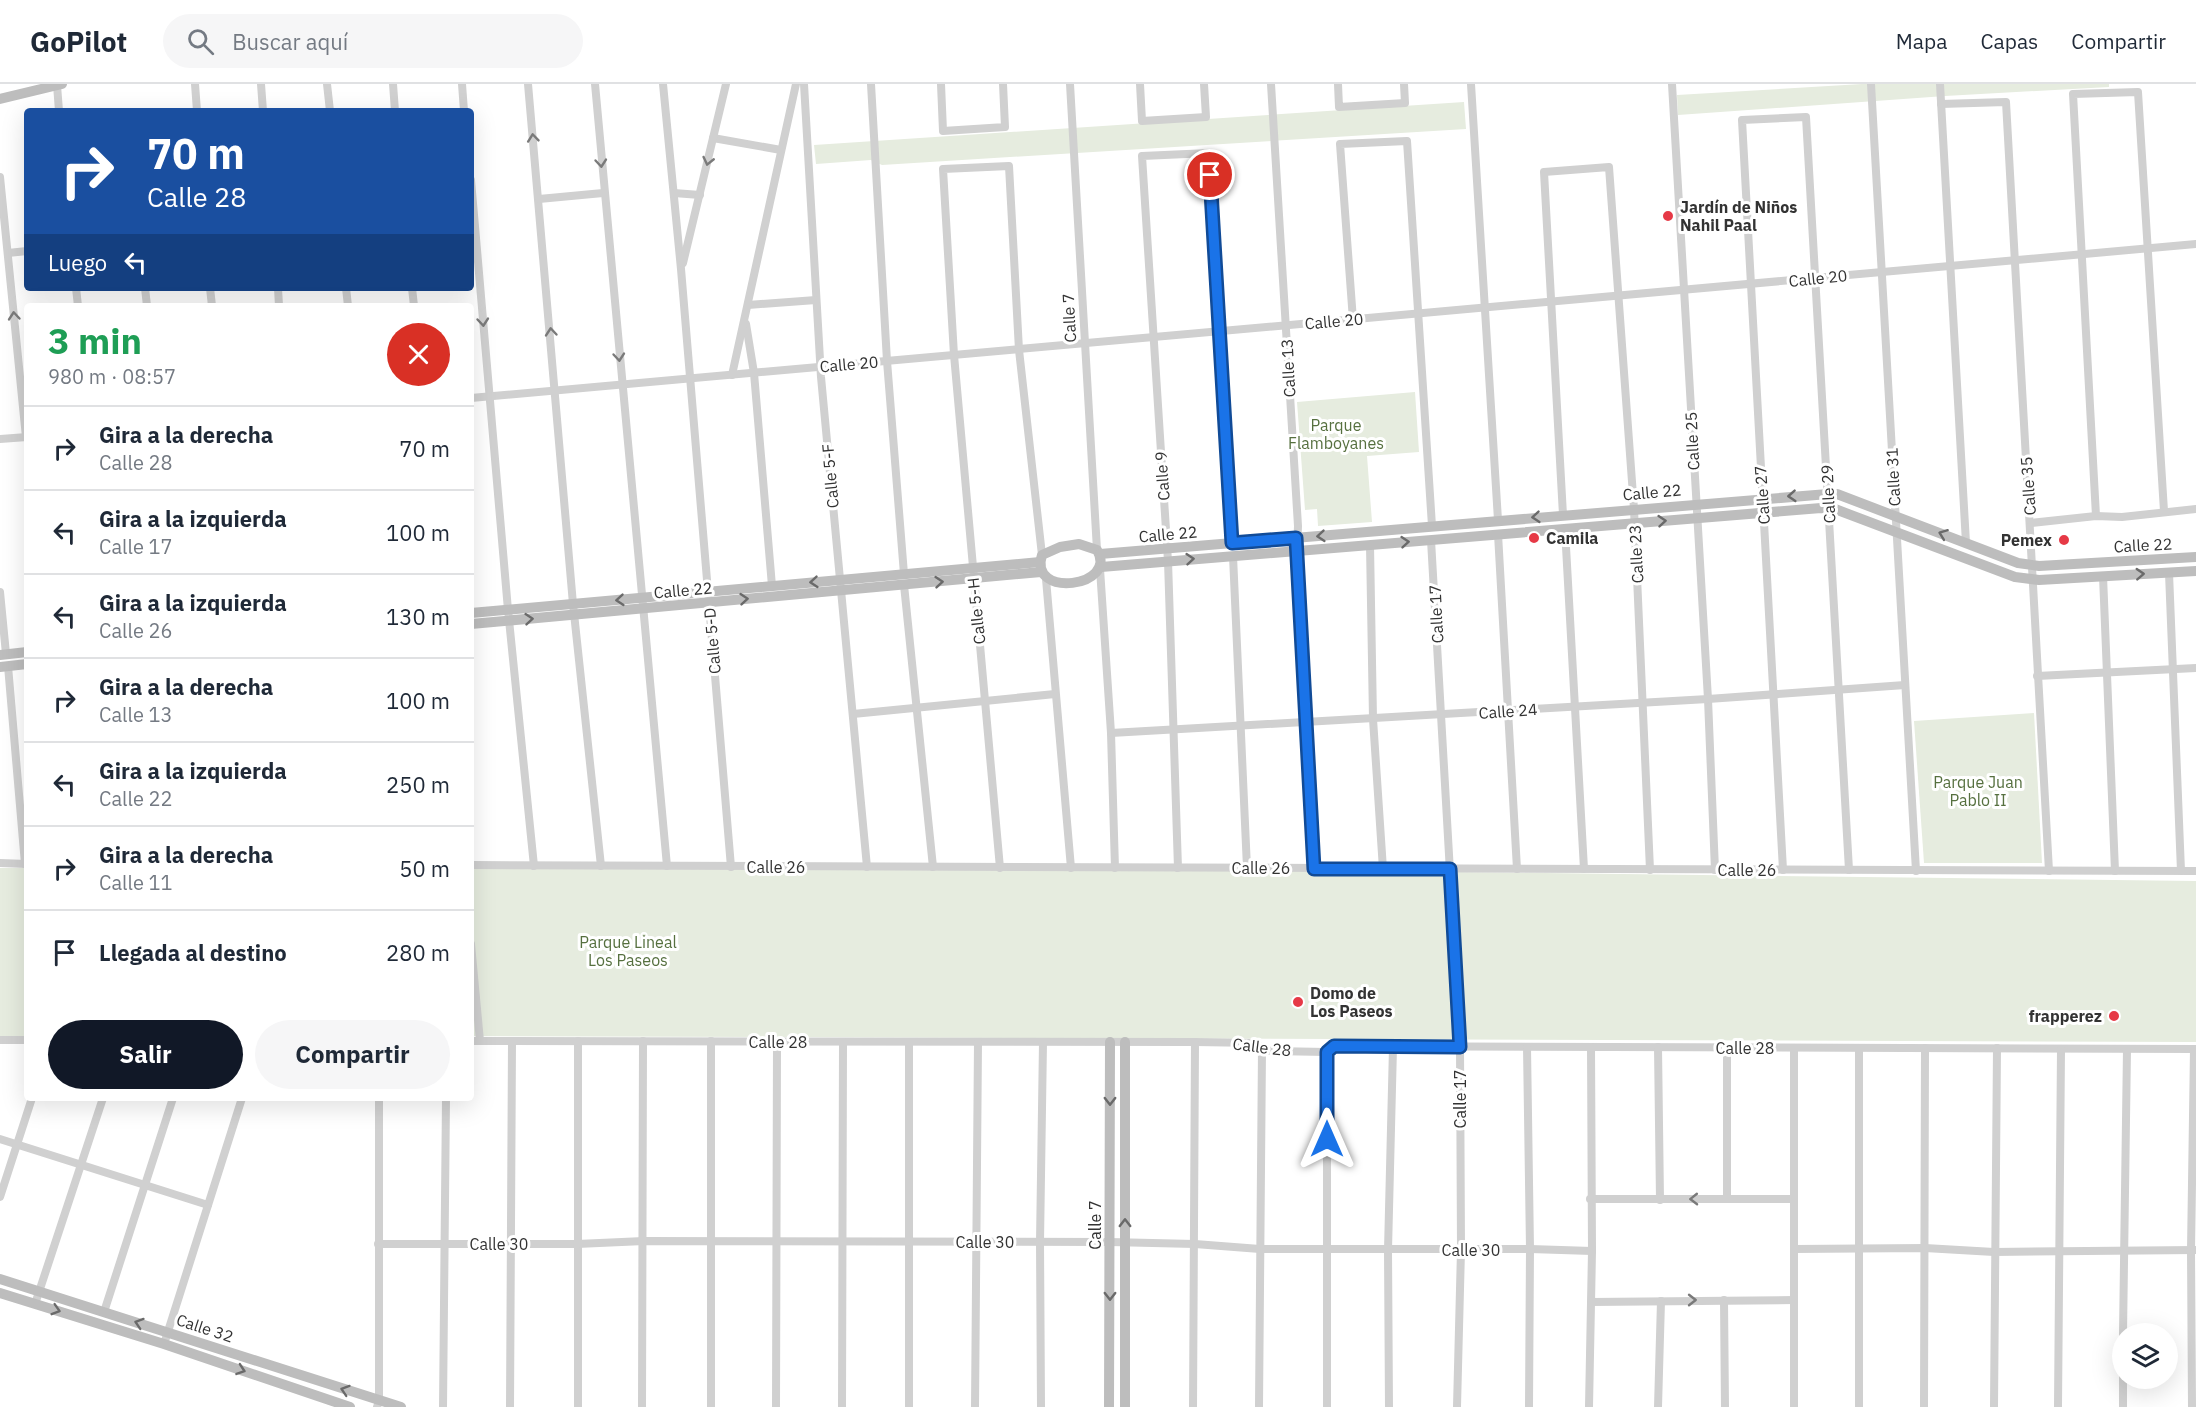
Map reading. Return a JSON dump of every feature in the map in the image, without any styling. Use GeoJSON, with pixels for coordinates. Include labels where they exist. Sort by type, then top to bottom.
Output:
{"type":"FeatureCollection","features":[{"type":"Feature","properties":{"kind":"street"},"geometry":{"type":"LineString","coordinates":[[195,84],[197,108]]}},
{"type":"Feature","properties":{"kind":"street"},"geometry":{"type":"LineString","coordinates":[[261,84],[263,108]]}},
{"type":"Feature","properties":{"kind":"street"},"geometry":{"type":"LineString","coordinates":[[327,84],[330,108]]}},
{"type":"Feature","properties":{"kind":"street"},"geometry":{"type":"LineString","coordinates":[[393,84],[395,108]]}},
{"type":"Feature","properties":{"kind":"street"},"geometry":{"type":"LineString","coordinates":[[462,84],[464,108]]}},
{"type":"Feature","properties":{"kind":"street"},"geometry":{"type":"LineString","coordinates":[[528,84],[574,609],[601,866]]}},
{"type":"Feature","properties":{"kind":"street"},"geometry":{"type":"LineString","coordinates":[[595,84],[603,193],[667,866]]}},
{"type":"Feature","properties":{"kind":"street","name":"Calle 5-D"},"geometry":{"type":"LineString","coordinates":[[663,84],[681,269],[731,867]]}},
{"type":"Feature","properties":{"kind":"street"},"geometry":{"type":"LineString","coordinates":[[681,269],[726,84]]}},
{"type":"Feature","properties":{"kind":"street"},"geometry":{"type":"LineString","coordinates":[[732,375],[796,84]]}},
{"type":"Feature","properties":{"kind":"street","name":"Calle 5-F"},"geometry":{"type":"LineString","coordinates":[[804,84],[820,367],[867,867]]}},
{"type":"Feature","properties":{"kind":"street"},"geometry":{"type":"LineString","coordinates":[[871,84],[887,361],[904,580],[933,867]]}},
{"type":"Feature","properties":{"kind":"street"},"geometry":{"type":"LineString","coordinates":[[940,84],[943,131],[1005,127],[1002,84]]}},
{"type":"Feature","properties":{"kind":"street","name":"Calle 7"},"geometry":{"type":"LineString","coordinates":[[1070,84],[1099,552]]}},
{"type":"Feature","properties":{"kind":"street"},"geometry":{"type":"LineString","coordinates":[[1140,84],[1142,121],[1206,117],[1204,84]]}},
{"type":"Feature","properties":{"kind":"street","name":"Calle 13"},"geometry":{"type":"LineString","coordinates":[[1271,84],[1298,526],[1296,538],[1314,869]]}},
{"type":"Feature","properties":{"kind":"street"},"geometry":{"type":"LineString","coordinates":[[1338,84],[1339,107],[1405,103],[1404,84]]}},
{"type":"Feature","properties":{"kind":"street"},"geometry":{"type":"LineString","coordinates":[[1471,84],[1498,520]]}},
{"type":"Feature","properties":{"kind":"street","name":"Calle 25"},"geometry":{"type":"LineString","coordinates":[[1672,84],[1708,699],[1715,870]]}},
{"type":"Feature","properties":{"kind":"street","name":"Calle 31"},"geometry":{"type":"LineString","coordinates":[[1871,84],[1916,870]]}},
{"type":"Feature","properties":{"kind":"street"},"geometry":{"type":"LineString","coordinates":[[1940,84],[1966,543]]}},
{"type":"Feature","properties":{"kind":"street"},"geometry":{"type":"LineString","coordinates":[[0,99],[59,85],[59,108]]}},
{"type":"Feature","properties":{"kind":"street"},"geometry":{"type":"LineString","coordinates":[[2096,516],[2073,94],[2138,92],[2164,511]]}},
{"type":"Feature","properties":{"kind":"street","name":"Calle 35"},"geometry":{"type":"LineString","coordinates":[[1941,104],[2006,102],[2049,871]]}},
{"type":"Feature","properties":{"kind":"street","name":"Calle 29"},"geometry":{"type":"LineString","coordinates":[[1742,120],[1806,117],[1849,870]]}},
{"type":"Feature","properties":{"kind":"street","name":"Calle 27"},"geometry":{"type":"LineString","coordinates":[[1742,120],[1783,870]]}},
{"type":"Feature","properties":{"kind":"street"},"geometry":{"type":"LineString","coordinates":[[713,138],[781,150]]}},
{"type":"Feature","properties":{"kind":"street"},"geometry":{"type":"LineString","coordinates":[[1353,320],[1340,144],[1407,141],[1432,526]]}},
{"type":"Feature","properties":{"kind":"street","name":"Calle 9"},"geometry":{"type":"LineString","coordinates":[[1178,868],[1168,561],[1142,156],[1209,153],[1220,332]]}},
{"type":"Feature","properties":{"kind":"street","name":"Calle 5-H"},"geometry":{"type":"LineString","coordinates":[[1000,868],[954,355],[943,169],[1009,166],[1019,350]]}},
{"type":"Feature","properties":{"kind":"street","name":"Calle 23"},"geometry":{"type":"LineString","coordinates":[[1551,302],[1544,172],[1609,167],[1635,523],[1650,870]]}},
{"type":"Feature","properties":{"kind":"street"},"geometry":{"type":"LineString","coordinates":[[0,177],[24,417]]}},
{"type":"Feature","properties":{"kind":"street"},"geometry":{"type":"LineString","coordinates":[[539,199],[603,193]]}},
{"type":"Feature","properties":{"kind":"street"},"geometry":{"type":"LineString","coordinates":[[674,194],[700,195]]}},
{"type":"Feature","properties":{"kind":"street"},"geometry":{"type":"LineString","coordinates":[[474,223],[508,615],[534,866]]}},
{"type":"Feature","properties":{"kind":"street","name":"Calle 20"},"geometry":{"type":"LineString","coordinates":[[474,398],[2196,244]]}},
{"type":"Feature","properties":{"kind":"street"},"geometry":{"type":"LineString","coordinates":[[8,253],[24,251]]}},
{"type":"Feature","properties":{"kind":"street"},"geometry":{"type":"LineString","coordinates":[[748,305],[816,300]]}},
{"type":"Feature","properties":{"kind":"street"},"geometry":{"type":"LineString","coordinates":[[1551,302],[1563,515]]}},
{"type":"Feature","properties":{"kind":"street"},"geometry":{"type":"LineString","coordinates":[[745,320],[754,373],[772,586]]}},
{"type":"Feature","properties":{"kind":"street"},"geometry":{"type":"LineString","coordinates":[[1220,332],[1232,543]]}},
{"type":"Feature","properties":{"kind":"street"},"geometry":{"type":"LineString","coordinates":[[1019,350],[1071,868]]}},
{"type":"Feature","properties":{"kind":"street"},"geometry":{"type":"LineString","coordinates":[[0,439],[24,437]]}},
{"type":"Feature","properties":{"kind":"street","name":"Calle 22"},"geometry":{"type":"LineString","coordinates":[[474,613],[508,615],[1042,567],[1068,545],[1087,546],[1099,552],[1167,549],[1828,494],[1836,494],[2018,562],[2032,565],[2196,557]]}},
{"type":"Feature","properties":{"kind":"street","name":"Calle 22"},"geometry":{"type":"LineString","coordinates":[[1101,568],[1763,512],[1829,509],[2015,577],[2032,579],[2196,571]]}},
{"type":"Feature","properties":{"kind":"street"},"geometry":{"type":"LineString","coordinates":[[2031,523],[2196,509]]}},
{"type":"Feature","properties":{"kind":"street"},"geometry":{"type":"LineString","coordinates":[[1565,529],[1584,869]]}},
{"type":"Feature","properties":{"kind":"street"},"geometry":{"type":"LineString","coordinates":[[1498,534],[1517,869]]}},
{"type":"Feature","properties":{"kind":"street","name":"Calle 17"},"geometry":{"type":"LineString","coordinates":[[1431,540],[1460,1047],[1461,1250],[1457,1407]]}},
{"type":"Feature","properties":{"kind":"street"},"geometry":{"type":"LineString","coordinates":[[1370,545],[1373,719],[1383,869]]}},
{"type":"Feature","properties":{"kind":"street"},"geometry":{"type":"LineString","coordinates":[[1099,552],[1111,734],[1115,868]]}},
{"type":"Feature","properties":{"kind":"street"},"geometry":{"type":"LineString","coordinates":[[1233,556],[1247,868]]}},
{"type":"Feature","properties":{"kind":"street"},"geometry":{"type":"LineString","coordinates":[[1042,567],[1065,583],[1086,580],[1101,568]]}},
{"type":"Feature","properties":{"kind":"street"},"geometry":{"type":"LineString","coordinates":[[2169,573],[2181,871]]}},
{"type":"Feature","properties":{"kind":"street"},"geometry":{"type":"LineString","coordinates":[[2103,576],[2115,871]]}},
{"type":"Feature","properties":{"kind":"street","name":"Calle 22"},"geometry":{"type":"LineString","coordinates":[[708,597],[772,586],[841,585]]}},
{"type":"Feature","properties":{"kind":"street"},"geometry":{"type":"LineString","coordinates":[[0,592],[3,655],[24,652]]}},
{"type":"Feature","properties":{"kind":"street","name":"Calle 22"},"geometry":{"type":"LineString","coordinates":[[474,623],[508,615]]}},
{"type":"Feature","properties":{"kind":"street"},"geometry":{"type":"LineString","coordinates":[[24,664],[4,666],[24,846]]}},
{"type":"Feature","properties":{"kind":"street"},"geometry":{"type":"LineString","coordinates":[[2037,676],[2196,668]]}},
{"type":"Feature","properties":{"kind":"street","name":"Calle 24"},"geometry":{"type":"LineString","coordinates":[[1111,734],[1240,725],[1442,716],[1905,685]]}},
{"type":"Feature","properties":{"kind":"street"},"geometry":{"type":"LineString","coordinates":[[853,714],[1055,694]]}},
{"type":"Feature","properties":{"kind":"street"},"geometry":{"type":"LineString","coordinates":[[0,863],[24,864]]}},
{"type":"Feature","properties":{"kind":"street","name":"Calle 26"},"geometry":{"type":"LineString","coordinates":[[474,866],[2196,871]]}},
{"type":"Feature","properties":{"kind":"street"},"geometry":{"type":"LineString","coordinates":[[474,1017],[475,1041]]}},
{"type":"Feature","properties":{"kind":"street"},"geometry":{"type":"LineString","coordinates":[[0,1040],[24,1040]]}},
{"type":"Feature","properties":{"kind":"street","name":"Calle 28"},"geometry":{"type":"LineString","coordinates":[[475,1041],[1195,1042],[1257,1043],[1262,1049],[1271,1051],[1327,1052],[1334,1046],[2195,1049]]}},
{"type":"Feature","properties":{"kind":"street"},"geometry":{"type":"LineString","coordinates":[[510,1407],[512,1041]]}},
{"type":"Feature","properties":{"kind":"street"},"geometry":{"type":"LineString","coordinates":[[578,1041],[578,1407]]}},
{"type":"Feature","properties":{"kind":"street"},"geometry":{"type":"LineString","coordinates":[[642,1407],[643,1041]]}},
{"type":"Feature","properties":{"kind":"street"},"geometry":{"type":"LineString","coordinates":[[711,1041],[711,1407]]}},
{"type":"Feature","properties":{"kind":"street"},"geometry":{"type":"LineString","coordinates":[[776,1407],[777,1041]]}},
{"type":"Feature","properties":{"kind":"street"},"geometry":{"type":"LineString","coordinates":[[842,1407],[843,1042]]}},
{"type":"Feature","properties":{"kind":"street"},"geometry":{"type":"LineString","coordinates":[[909,1042],[909,1407]]}},
{"type":"Feature","properties":{"kind":"street"},"geometry":{"type":"LineString","coordinates":[[975,1407],[978,1042]]}},
{"type":"Feature","properties":{"kind":"street"},"geometry":{"type":"LineString","coordinates":[[1041,1407],[1040,1242],[1043,1042]]}},
{"type":"Feature","properties":{"kind":"street","name":"Calle 7"},"geometry":{"type":"LineString","coordinates":[[1109,1407],[1110,1042]]}},
{"type":"Feature","properties":{"kind":"street","name":"Calle 7"},"geometry":{"type":"LineString","coordinates":[[1125,1042],[1125,1407]]}},
{"type":"Feature","properties":{"kind":"street"},"geometry":{"type":"LineString","coordinates":[[1193,1407],[1195,1042]]}},
{"type":"Feature","properties":{"kind":"street"},"geometry":{"type":"LineString","coordinates":[[1389,1407],[1388,1250],[1393,1047]]}},
{"type":"Feature","properties":{"kind":"street"},"geometry":{"type":"LineString","coordinates":[[1527,1047],[1530,1249],[1528,1407]]}},
{"type":"Feature","properties":{"kind":"street"},"geometry":{"type":"LineString","coordinates":[[1589,1407],[1592,1251],[1591,1047]]}},
{"type":"Feature","properties":{"kind":"street"},"geometry":{"type":"LineString","coordinates":[[1658,1047],[1660,1200]]}},
{"type":"Feature","properties":{"kind":"street"},"geometry":{"type":"LineString","coordinates":[[1727,1048],[1727,1199]]}},
{"type":"Feature","properties":{"kind":"street"},"geometry":{"type":"LineString","coordinates":[[1794,1048],[1794,1407]]}},
{"type":"Feature","properties":{"kind":"street"},"geometry":{"type":"LineString","coordinates":[[1859,1048],[1859,1407]]}},
{"type":"Feature","properties":{"kind":"street"},"geometry":{"type":"LineString","coordinates":[[1924,1407],[1925,1048]]}},
{"type":"Feature","properties":{"kind":"street"},"geometry":{"type":"LineString","coordinates":[[1994,1407],[1997,1048]]}},
{"type":"Feature","properties":{"kind":"street"},"geometry":{"type":"LineString","coordinates":[[2058,1407],[2061,1048]]}},
{"type":"Feature","properties":{"kind":"street"},"geometry":{"type":"LineString","coordinates":[[1259,1407],[1262,1049]]}},
{"type":"Feature","properties":{"kind":"street"},"geometry":{"type":"LineString","coordinates":[[2123,1323],[2127,1049]]}},
{"type":"Feature","properties":{"kind":"street"},"geometry":{"type":"LineString","coordinates":[[2192,1407],[2195,1049]]}},
{"type":"Feature","properties":{"kind":"street"},"geometry":{"type":"LineString","coordinates":[[1327,1052],[1327,1407]]}},
{"type":"Feature","properties":{"kind":"street"},"geometry":{"type":"LineString","coordinates":[[0,1197],[31,1101]]}},
{"type":"Feature","properties":{"kind":"street"},"geometry":{"type":"LineString","coordinates":[[35,1304],[102,1101]]}},
{"type":"Feature","properties":{"kind":"street"},"geometry":{"type":"LineString","coordinates":[[104,1312],[147,1185],[172,1101]]}},
{"type":"Feature","properties":{"kind":"street"},"geometry":{"type":"LineString","coordinates":[[164,1344],[241,1101]]}},
{"type":"Feature","properties":{"kind":"street"},"geometry":{"type":"LineString","coordinates":[[378,1404],[379,1101]]}},
{"type":"Feature","properties":{"kind":"street"},"geometry":{"type":"LineString","coordinates":[[443,1407],[446,1101]]}},
{"type":"Feature","properties":{"kind":"street"},"geometry":{"type":"LineString","coordinates":[[0,1139],[208,1205]]}},
{"type":"Feature","properties":{"kind":"street"},"geometry":{"type":"LineString","coordinates":[[1590,1199],[1794,1199]]}},
{"type":"Feature","properties":{"kind":"street","name":"Calle 30"},"geometry":{"type":"LineString","coordinates":[[378,1244],[578,1244],[644,1241],[1110,1242],[1195,1244],[1260,1249],[1592,1251]]}},
{"type":"Feature","properties":{"kind":"street"},"geometry":{"type":"LineString","coordinates":[[1794,1249],[1925,1248],[1994,1252],[2193,1250]]}},
{"type":"Feature","properties":{"kind":"street","name":"Calle 32"},"geometry":{"type":"LineString","coordinates":[[0,1279],[167,1332],[378,1404],[401,1407]]}},
{"type":"Feature","properties":{"kind":"street","name":"Calle 32"},"geometry":{"type":"LineString","coordinates":[[0,1293],[164,1344],[350,1407]]}},
{"type":"Feature","properties":{"kind":"street"},"geometry":{"type":"LineString","coordinates":[[1658,1407],[1660,1300]]}},
{"type":"Feature","properties":{"kind":"street"},"geometry":{"type":"LineString","coordinates":[[1724,1300],[1725,1407]]}},
{"type":"Feature","properties":{"kind":"street"},"geometry":{"type":"LineString","coordinates":[[1591,1302],[1794,1300]]}},
{"type":"Feature","properties":{"kind":"street"},"geometry":{"type":"LineString","coordinates":[[2123,1389],[2123,1407]]}},
{"type":"Feature","properties":{"kind":"green space"},"geometry":{"type":"Polygon","coordinates":[[[1862,84],[2109,84],[2109,87],[1678,115],[1677,95],[1862,84]]]}},
{"type":"Feature","properties":{"kind":"green space"},"geometry":{"type":"Polygon","coordinates":[[[1464,102],[1466,129],[882,165],[871,160],[816,164],[814,145],[1464,102]]]}},
{"type":"Feature","properties":{"kind":"green space","name":"Parque Flamboyanes"},"geometry":{"type":"Polygon","coordinates":[[[1415,392],[1419,452],[1367,456],[1372,522],[1318,526],[1317,509],[1305,510],[1297,402],[1415,392]]]}},
{"type":"Feature","properties":{"kind":"green space","name":"Parque Juan Pablo II"},"geometry":{"type":"Polygon","coordinates":[[[2034,713],[2042,863],[1924,863],[1914,721],[2034,713]]]}},
{"type":"Feature","properties":{"kind":"green space","name":"Parque Lineal Los Paseos"},"geometry":{"type":"Polygon","coordinates":[[[549,866],[1453,872],[2196,881],[2196,1042],[474,1036],[474,869],[549,866]]]}},
{"type":"Feature","properties":{"kind":"green space"},"geometry":{"type":"Polygon","coordinates":[[[0,868],[24,868],[24,1036],[0,1036],[0,868]]]}},
{"type":"Feature","properties":{"kind":"place","name":"Jardín de Niños Nahil Paal"},"geometry":{"type":"Point","coordinates":[1668,216]}},
{"type":"Feature","properties":{"kind":"place","name":"Camila"},"geometry":{"type":"Point","coordinates":[1534,538]}},
{"type":"Feature","properties":{"kind":"place","name":"Pemex"},"geometry":{"type":"Point","coordinates":[2064,540]}},
{"type":"Feature","properties":{"kind":"place","name":"Domo de Los Paseos"},"geometry":{"type":"Point","coordinates":[1298,1002]}},
{"type":"Feature","properties":{"kind":"place","name":"frapperez"},"geometry":{"type":"Point","coordinates":[2114,1016]}},
{"type":"Feature","properties":{"kind":"route"},"geometry":{"type":"LineString","coordinates":[[1210,175],[1232,543],[1296,538],[1314,869],[1450,869],[1460,1047],[1334,1046],[1327,1052],[1327,1139]]}}]}
